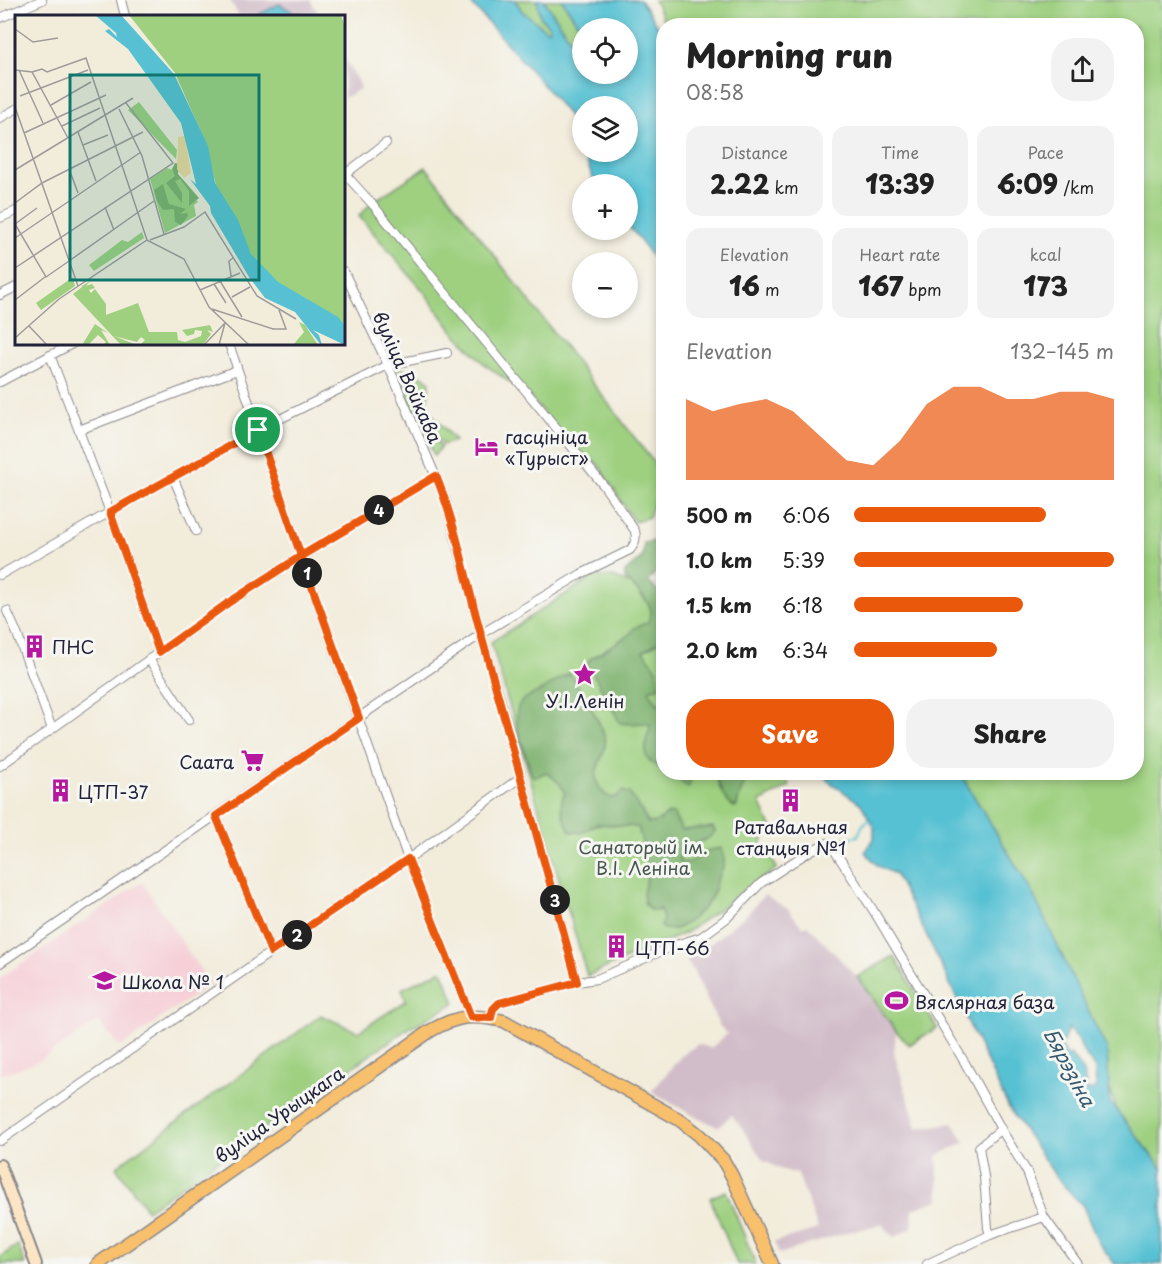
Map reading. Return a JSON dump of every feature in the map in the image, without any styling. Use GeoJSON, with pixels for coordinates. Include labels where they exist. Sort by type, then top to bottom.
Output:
{"type":"FeatureCollection","features":[{"type":"Feature","properties":{"kind":"main road","name":"вуліца Урыцкага"},"geometry":{"type":"LineString","coordinates":[[98,1264],[430,1030],[458,1018],[471,1017],[504,1021],[680,1120],[699,1135],[723,1160],[772,1264]]}},
{"type":"Feature","properties":{"kind":"main road"},"geometry":{"type":"LineString","coordinates":[[0,1165],[36,1264]]}},
{"type":"Feature","properties":{"kind":"street"},"geometry":{"type":"LineString","coordinates":[[0,18],[42,0]]}},
{"type":"Feature","properties":{"kind":"street"},"geometry":{"type":"LineString","coordinates":[[121,0],[125,15]]}},
{"type":"Feature","properties":{"kind":"street"},"geometry":{"type":"LineString","coordinates":[[0,118],[15,110]]}},
{"type":"Feature","properties":{"kind":"street"},"geometry":{"type":"LineString","coordinates":[[345,173],[386,143]]}},
{"type":"Feature","properties":{"kind":"street"},"geometry":{"type":"LineString","coordinates":[[0,963],[481,634],[581,574],[630,550],[635,545],[637,537],[635,531],[604,486],[374,206],[345,175]]}},
{"type":"Feature","properties":{"kind":"street"},"geometry":{"type":"LineString","coordinates":[[0,218],[15,212]]}},
{"type":"Feature","properties":{"kind":"street","name":"вуліца Войкава"},"geometry":{"type":"LineString","coordinates":[[345,274],[445,498],[577,982]]}},
{"type":"Feature","properties":{"kind":"street"},"geometry":{"type":"LineString","coordinates":[[0,295],[15,288]]}},
{"type":"Feature","properties":{"kind":"street"},"geometry":{"type":"LineString","coordinates":[[0,382],[70,345]]}},
{"type":"Feature","properties":{"kind":"street"},"geometry":{"type":"LineString","coordinates":[[229,345],[408,859],[471,1017]]}},
{"type":"Feature","properties":{"kind":"street"},"geometry":{"type":"LineString","coordinates":[[0,574],[258,430],[387,365],[447,353]]}},
{"type":"Feature","properties":{"kind":"street"},"geometry":{"type":"LineString","coordinates":[[50,355],[110,512],[159,652]]}},
{"type":"Feature","properties":{"kind":"street"},"geometry":{"type":"LineString","coordinates":[[79,430],[237,370]]}},
{"type":"Feature","properties":{"kind":"street"},"geometry":{"type":"LineString","coordinates":[[0,766],[228,603],[301,556],[436,476]]}},
{"type":"Feature","properties":{"kind":"street"},"geometry":{"type":"LineString","coordinates":[[173,477],[196,531]]}},
{"type":"Feature","properties":{"kind":"street"},"geometry":{"type":"LineString","coordinates":[[7,611],[52,729]]}},
{"type":"Feature","properties":{"kind":"street"},"geometry":{"type":"LineString","coordinates":[[149,659],[189,720]]}},
{"type":"Feature","properties":{"kind":"street"},"geometry":{"type":"LineString","coordinates":[[0,1141],[408,859],[521,777]]}},
{"type":"Feature","properties":{"kind":"street"},"geometry":{"type":"LineString","coordinates":[[216,816],[271,952]]}},
{"type":"Feature","properties":{"kind":"street"},"geometry":{"type":"LineString","coordinates":[[491,1018],[493,1009],[499,1003],[577,982],[597,979],[676,945],[702,937],[727,918],[760,883],[810,851],[827,843],[833,848],[873,910],[965,1063],[1027,1172],[1044,1217],[1078,1264]]}},
{"type":"Feature","properties":{"kind":"street"},"geometry":{"type":"LineString","coordinates":[[990,1235],[979,1147],[1001,1129]]}},
{"type":"Feature","properties":{"kind":"street"},"geometry":{"type":"LineString","coordinates":[[927,1264],[990,1235],[1044,1217]]}},
{"type":"Feature","properties":{"kind":"shaded area"},"geometry":{"type":"Polygon","coordinates":[[[230,0],[310,0],[319,15],[238,15],[230,0]]]}},
{"type":"Feature","properties":{"kind":"shaded area"},"geometry":{"type":"Polygon","coordinates":[[[345,58],[361,88],[345,97],[345,58]]]}},
{"type":"Feature","properties":{"kind":"shaded area","name":"Школа № 1"},"geometry":{"type":"Polygon","coordinates":[[[142,882],[210,984],[120,1047],[98,1021],[39,1061],[0,1075],[0,978],[142,882]]]}},
{"type":"Feature","properties":{"kind":"shaded area"},"geometry":{"type":"Polygon","coordinates":[[[764,895],[788,909],[802,927],[807,925],[857,977],[896,1031],[894,1053],[917,1128],[953,1123],[965,1142],[937,1156],[939,1200],[913,1209],[912,1228],[894,1237],[882,1223],[779,1254],[774,1242],[818,1229],[798,1174],[780,1169],[763,1160],[731,1115],[719,1127],[651,1092],[683,1054],[698,1044],[711,1048],[727,1034],[719,1025],[687,960],[689,955],[710,944],[746,915],[764,895]]]}},
{"type":"Feature","properties":{"kind":"green space"},"geometry":{"type":"Polygon","coordinates":[[[515,0],[537,0],[541,18],[549,26],[549,30],[522,11],[515,0]]]}},
{"type":"Feature","properties":{"kind":"green space"},"geometry":{"type":"Polygon","coordinates":[[[544,0],[562,0],[574,18],[572,18],[572,42],[544,0]]]}},
{"type":"Feature","properties":{"kind":"green space"},"geometry":{"type":"Polygon","coordinates":[[[654,0],[1162,0],[1162,1174],[1117,1112],[1091,1031],[960,780],[1144,780],[1144,18],[663,18],[654,0]]]}},
{"type":"Feature","properties":{"kind":"green space"},"geometry":{"type":"Polygon","coordinates":[[[426,167],[655,464],[656,497],[649,517],[634,522],[599,465],[576,450],[529,396],[484,364],[452,330],[425,293],[359,216],[371,203],[426,167]]]}},
{"type":"Feature","properties":{"kind":"green space"},"geometry":{"type":"Polygon","coordinates":[[[398,369],[415,372],[430,382],[427,402],[398,369]]]}},
{"type":"Feature","properties":{"kind":"green space"},"geometry":{"type":"Polygon","coordinates":[[[399,380],[403,381],[425,407],[416,414],[399,380]]]}},
{"type":"Feature","properties":{"kind":"green space"},"geometry":{"type":"Polygon","coordinates":[[[427,409],[430,411],[429,432],[441,447],[434,456],[418,417],[427,409]]]}},
{"type":"Feature","properties":{"kind":"green space"},"geometry":{"type":"Polygon","coordinates":[[[432,414],[455,441],[443,445],[431,431],[432,414]]]}},
{"type":"Feature","properties":{"kind":"green space"},"geometry":{"type":"Polygon","coordinates":[[[656,541],[656,571],[649,580],[656,589],[656,644],[643,651],[656,670],[656,688],[650,689],[650,693],[656,701],[656,765],[646,757],[649,724],[620,723],[588,664],[589,660],[630,634],[634,628],[648,622],[651,612],[648,603],[625,579],[625,572],[642,557],[644,543],[656,541]]]}},
{"type":"Feature","properties":{"kind":"green space","name":"Санаторый ім. В.І. Леніна"},"geometry":{"type":"Polygon","coordinates":[[[595,576],[614,577],[632,585],[656,614],[656,780],[787,780],[790,786],[760,802],[772,829],[761,842],[777,868],[685,933],[587,976],[491,642],[595,576]]]}},
{"type":"Feature","properties":{"kind":"green space"},"geometry":{"type":"Polygon","coordinates":[[[570,673],[595,715],[605,739],[604,752],[596,776],[604,794],[614,798],[623,791],[630,793],[648,823],[659,821],[673,814],[682,830],[713,827],[715,831],[706,839],[686,847],[679,858],[681,862],[689,862],[710,850],[721,848],[724,863],[714,892],[704,908],[678,928],[664,929],[661,926],[663,919],[660,909],[650,910],[645,904],[643,894],[647,877],[638,827],[597,824],[581,833],[570,831],[562,812],[565,793],[560,784],[546,772],[536,777],[531,773],[518,729],[519,705],[526,698],[570,673]]]}},
{"type":"Feature","properties":{"kind":"green space"},"geometry":{"type":"Polygon","coordinates":[[[679,780],[690,780],[688,788],[679,780]]]}},
{"type":"Feature","properties":{"kind":"green space"},"geometry":{"type":"Polygon","coordinates":[[[718,780],[747,780],[737,806],[734,807],[724,796],[718,780]]]}},
{"type":"Feature","properties":{"kind":"green space","name":"Вяслярная база"},"geometry":{"type":"Polygon","coordinates":[[[894,956],[937,1028],[909,1045],[896,1031],[857,977],[894,956]]]}},
{"type":"Feature","properties":{"kind":"green space"},"geometry":{"type":"Polygon","coordinates":[[[442,970],[455,1003],[406,1030],[147,1210],[116,1167],[321,1015],[358,1032],[406,1001],[402,989],[442,970]]]}},
{"type":"Feature","properties":{"kind":"green space"},"geometry":{"type":"Polygon","coordinates":[[[726,1191],[756,1264],[737,1264],[710,1198],[726,1191]]]}},
{"type":"Feature","properties":{"kind":"green space"},"geometry":{"type":"Polygon","coordinates":[[[18,1245],[25,1264],[0,1264],[0,1257],[18,1245]]]}},
{"type":"Feature","properties":{"kind":"water"},"geometry":{"type":"Polygon","coordinates":[[[468,0],[515,0],[522,11],[549,30],[549,26],[541,18],[537,0],[544,0],[572,42],[572,84],[638,84],[638,18],[574,18],[562,0],[640,0],[656,24],[656,263],[638,237],[638,174],[591,174],[587,162],[638,162],[638,96],[572,96],[572,123],[569,116],[468,0]]]}},
{"type":"Feature","properties":{"kind":"water"},"geometry":{"type":"Polygon","coordinates":[[[279,4],[304,15],[261,15],[279,4]]]}},
{"type":"Feature","properties":{"kind":"water","name":"Бярэзіна"},"geometry":{"type":"Polygon","coordinates":[[[827,780],[964,780],[1032,892],[1107,1049],[1110,1102],[1162,1168],[1162,1264],[1115,1264],[1098,1242],[1083,1206],[1057,1178],[1009,1108],[895,874],[878,866],[865,852],[874,839],[874,828],[861,804],[827,780]],[[1068,1028],[1063,1042],[1059,1044],[1067,1057],[1071,1055],[1080,1066],[1087,1090],[1092,1090],[1096,1087],[1095,1068],[1083,1052],[1078,1039],[1068,1028]]]}},
{"type":"Feature","properties":{"kind":"waterway"},"geometry":{"type":"LineString","coordinates":[[834,841],[858,836],[863,824],[870,820]]}},
{"type":"Feature","properties":{"kind":"place","name":"гасцініца «Турыст»"},"geometry":{"type":"Point","coordinates":[487,446]}},
{"type":"Feature","properties":{"kind":"place","name":"ПНС"},"geometry":{"type":"Point","coordinates":[34,646]}},
{"type":"Feature","properties":{"kind":"place","name":"У.І.Ленін"},"geometry":{"type":"Point","coordinates":[585,674]}},
{"type":"Feature","properties":{"kind":"place","name":"Саата"},"geometry":{"type":"Point","coordinates":[252,761]}},
{"type":"Feature","properties":{"kind":"place","name":"ЦТП-37"},"geometry":{"type":"Point","coordinates":[60,791]}},
{"type":"Feature","properties":{"kind":"place","name":"Ратавальная станцыя №1"},"geometry":{"type":"Point","coordinates":[791,800]}},
{"type":"Feature","properties":{"kind":"place","name":"ЦТП-66"},"geometry":{"type":"Point","coordinates":[617,947]}},
{"type":"Feature","properties":{"kind":"place","name":"Школа № 1"},"geometry":{"type":"Point","coordinates":[104,981]}},
{"type":"Feature","properties":{"kind":"place","name":"Вяслярная база"},"geometry":{"type":"Point","coordinates":[897,1001]}},
{"type":"Feature","properties":{"kind":"route"},"geometry":{"type":"LineString","coordinates":[[258,430],[110,512],[159,652],[228,603],[301,556],[359,718],[216,816],[271,952],[408,859],[471,1017],[491,1018],[493,1009],[499,1003],[577,982],[460,551],[445,498],[436,476],[301,556],[258,430]]}}]}
